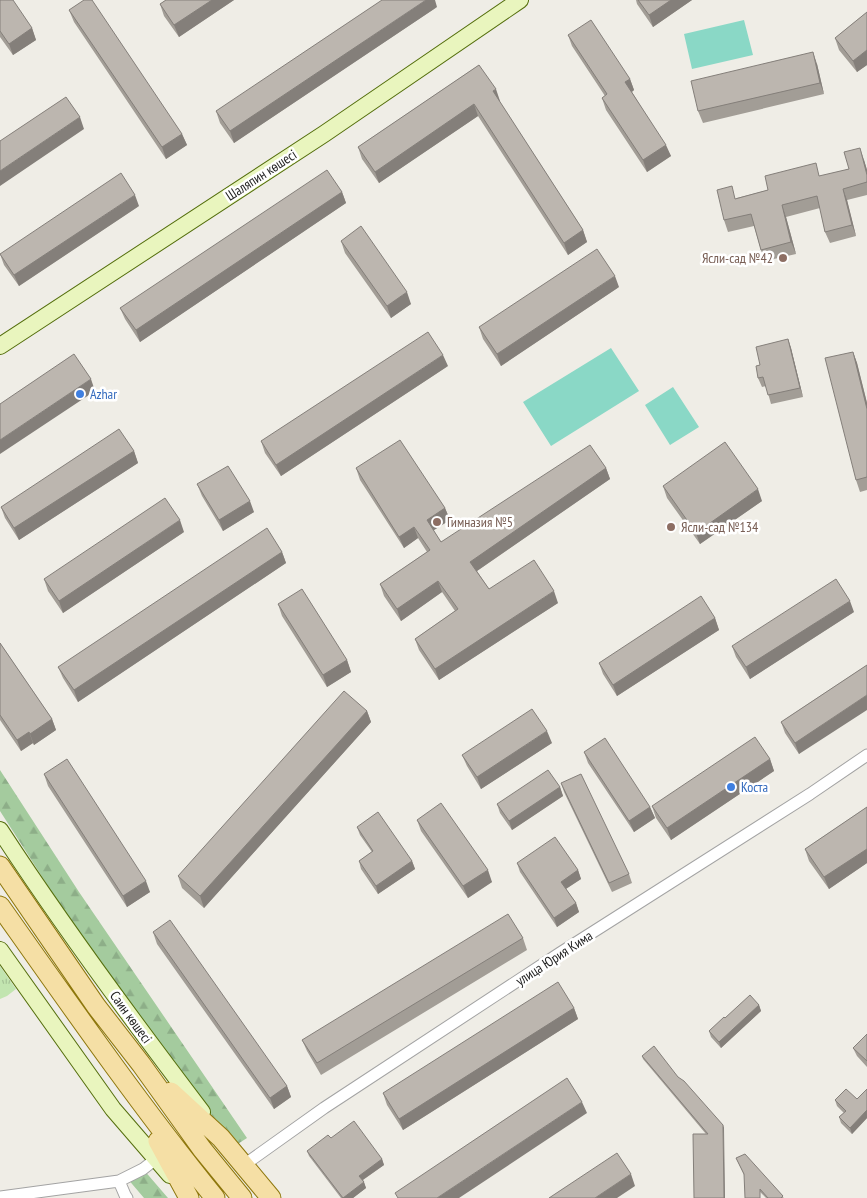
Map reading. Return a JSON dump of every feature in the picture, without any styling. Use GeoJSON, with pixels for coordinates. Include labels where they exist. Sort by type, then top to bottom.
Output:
{"type":"FeatureCollection","features":[{"type":"Feature","properties":{"kind":"main road","name":"Шаляпин көшесі"},"geometry":{"type":"LineString","coordinates":[[0,346],[324,134],[520,0]]}},
{"type":"Feature","properties":{"kind":"main road","name":"Саин көшесі"},"geometry":{"type":"LineString","coordinates":[[0,830],[138,1028],[221,1138],[271,1198]]}},
{"type":"Feature","properties":{"kind":"main road","name":"Саин көшесі"},"geometry":{"type":"LineString","coordinates":[[0,866],[96,1006],[141,1064],[202,1149],[242,1198]]}},
{"type":"Feature","properties":{"kind":"main road"},"geometry":{"type":"LineString","coordinates":[[0,906],[132,1091],[215,1198]]}},
{"type":"Feature","properties":{"kind":"main road"},"geometry":{"type":"LineString","coordinates":[[0,950],[113,1109],[157,1158],[188,1197]]}},
{"type":"Feature","properties":{"kind":"main road"},"geometry":{"type":"LineString","coordinates":[[141,1064],[221,1138]]}},
{"type":"Feature","properties":{"kind":"main road"},"geometry":{"type":"LineString","coordinates":[[132,1091],[188,1197]]}},
{"type":"Feature","properties":{"kind":"street","name":"улица Юрия Кима"},"geometry":{"type":"LineString","coordinates":[[244,1165],[324,1108],[867,755]]}},
{"type":"Feature","properties":{"kind":"street"},"geometry":{"type":"LineString","coordinates":[[0,1197],[119,1181],[143,1169],[157,1158]]}},
{"type":"Feature","properties":{"kind":"street"},"geometry":{"type":"LineString","coordinates":[[119,1181],[125,1197]]}},
{"type":"Feature","properties":{"kind":"green space"},"geometry":{"type":"Polygon","coordinates":[[[744,20],[753,55],[692,69],[684,34],[744,20]]]}},
{"type":"Feature","properties":{"kind":"green space"},"geometry":{"type":"Polygon","coordinates":[[[611,348],[639,391],[551,446],[523,402],[611,348]]]}},
{"type":"Feature","properties":{"kind":"green space"},"geometry":{"type":"Polygon","coordinates":[[[673,387],[699,427],[670,445],[645,405],[673,387]]]}},
{"type":"Feature","properties":{"kind":"green space"},"geometry":{"type":"Polygon","coordinates":[[[0,770],[79,892],[247,1138],[233,1147],[64,911],[0,811],[0,770]]]}},
{"type":"Feature","properties":{"kind":"green space"},"geometry":{"type":"Polygon","coordinates":[[[0,966],[16,989],[0,999],[0,966]]]}},
{"type":"Feature","properties":{"kind":"green space"},"geometry":{"type":"Polygon","coordinates":[[[143,1169],[168,1198],[144,1198],[127,1178],[143,1169]]]}},
{"type":"Feature","properties":{"kind":"building"},"geometry":{"type":"Polygon","coordinates":[[[0,0],[13,0],[32,28],[9,44],[0,31],[0,0]]]}},
{"type":"Feature","properties":{"kind":"building"},"geometry":{"type":"Polygon","coordinates":[[[84,0],[92,0],[182,134],[162,147],[69,10],[84,0]]]}},
{"type":"Feature","properties":{"kind":"building"},"geometry":{"type":"Polygon","coordinates":[[[166,0],[212,0],[174,25],[160,4],[166,0]]]}},
{"type":"Feature","properties":{"kind":"building"},"geometry":{"type":"Polygon","coordinates":[[[382,0],[426,0],[230,131],[216,111],[382,0]]]}},
{"type":"Feature","properties":{"kind":"building"},"geometry":{"type":"Polygon","coordinates":[[[638,0],[671,0],[649,15],[638,0]]]}},
{"type":"Feature","properties":{"kind":"building"},"geometry":{"type":"Polygon","coordinates":[[[867,12],[867,50],[853,61],[835,38],[867,12]]]}},
{"type":"Feature","properties":{"kind":"building"},"geometry":{"type":"Polygon","coordinates":[[[591,20],[630,79],[625,82],[666,145],[643,160],[602,98],[607,94],[568,35],[591,20]]]}},
{"type":"Feature","properties":{"kind":"building"},"geometry":{"type":"Polygon","coordinates":[[[813,52],[820,83],[698,111],[691,81],[813,52]]]}},
{"type":"Feature","properties":{"kind":"building"},"geometry":{"type":"Polygon","coordinates":[[[479,65],[496,89],[493,91],[583,230],[564,243],[474,104],[375,172],[358,147],[479,65]]]}},
{"type":"Feature","properties":{"kind":"building"},"geometry":{"type":"Polygon","coordinates":[[[66,97],[80,117],[0,171],[0,141],[66,97]]]}},
{"type":"Feature","properties":{"kind":"building"},"geometry":{"type":"Polygon","coordinates":[[[860,148],[867,182],[843,189],[852,225],[825,232],[817,196],[782,205],[791,242],[761,250],[751,214],[724,220],[717,190],[732,186],[735,199],[768,190],[765,176],[816,163],[819,176],[849,169],[844,152],[860,148]]]}},
{"type":"Feature","properties":{"kind":"building"},"geometry":{"type":"Polygon","coordinates":[[[327,170],[342,192],[136,330],[120,308],[327,170]]]}},
{"type":"Feature","properties":{"kind":"building"},"geometry":{"type":"Polygon","coordinates":[[[121,173],[135,195],[14,275],[0,254],[121,173]]]}},
{"type":"Feature","properties":{"kind":"building"},"geometry":{"type":"Polygon","coordinates":[[[361,226],[407,292],[387,306],[341,241],[361,226]]]}},
{"type":"Feature","properties":{"kind":"building"},"geometry":{"type":"Polygon","coordinates":[[[597,249],[615,276],[497,354],[479,327],[597,249]]]}},
{"type":"Feature","properties":{"kind":"building"},"geometry":{"type":"Polygon","coordinates":[[[428,332],[443,355],[276,465],[261,441],[428,332]]]}},
{"type":"Feature","properties":{"kind":"building"},"geometry":{"type":"Polygon","coordinates":[[[788,339],[800,388],[768,395],[763,377],[758,378],[756,366],[760,365],[756,347],[788,339]]]}},
{"type":"Feature","properties":{"kind":"building"},"geometry":{"type":"Polygon","coordinates":[[[853,352],[867,409],[867,477],[856,480],[825,358],[853,352]]]}},
{"type":"Feature","properties":{"kind":"building"},"geometry":{"type":"Polygon","coordinates":[[[74,354],[91,379],[0,440],[0,404],[74,354]]]}},
{"type":"Feature","properties":{"kind":"building"},"geometry":{"type":"Polygon","coordinates":[[[119,429],[134,451],[14,528],[1,507],[119,429]]]}},
{"type":"Feature","properties":{"kind":"building"},"geometry":{"type":"Polygon","coordinates":[[[400,440],[445,508],[427,520],[441,542],[590,445],[606,468],[470,562],[489,589],[534,560],[554,591],[435,669],[415,639],[458,609],[438,581],[397,609],[380,584],[430,550],[414,527],[399,537],[356,468],[400,440]]]}},
{"type":"Feature","properties":{"kind":"building"},"geometry":{"type":"Polygon","coordinates":[[[725,442],[758,489],[696,533],[663,486],[725,442]]]}},
{"type":"Feature","properties":{"kind":"building"},"geometry":{"type":"Polygon","coordinates":[[[228,466],[250,501],[219,520],[197,484],[228,466]]]}},
{"type":"Feature","properties":{"kind":"building"},"geometry":{"type":"Polygon","coordinates":[[[165,498],[180,520],[59,601],[44,579],[165,498]]]}},
{"type":"Feature","properties":{"kind":"building"},"geometry":{"type":"Polygon","coordinates":[[[267,528],[282,552],[74,690],[58,667],[267,528]]]}},
{"type":"Feature","properties":{"kind":"building"},"geometry":{"type":"Polygon","coordinates":[[[836,579],[850,601],[746,667],[732,646],[836,579]]]}},
{"type":"Feature","properties":{"kind":"building"},"geometry":{"type":"Polygon","coordinates":[[[302,589],[347,660],[323,675],[278,604],[302,589]]]}},
{"type":"Feature","properties":{"kind":"building"},"geometry":{"type":"Polygon","coordinates":[[[701,596],[715,618],[613,685],[599,663],[701,596]]]}},
{"type":"Feature","properties":{"kind":"building"},"geometry":{"type":"Polygon","coordinates":[[[0,643],[52,719],[30,734],[29,732],[17,740],[0,715],[0,643]]]}},
{"type":"Feature","properties":{"kind":"building"},"geometry":{"type":"Polygon","coordinates":[[[867,665],[867,695],[795,743],[781,722],[867,665]]]}},
{"type":"Feature","properties":{"kind":"building"},"geometry":{"type":"Polygon","coordinates":[[[344,691],[367,711],[200,896],[178,876],[344,691]]]}},
{"type":"Feature","properties":{"kind":"building"},"geometry":{"type":"Polygon","coordinates":[[[532,709],[547,731],[477,777],[462,755],[532,709]]]}},
{"type":"Feature","properties":{"kind":"building"},"geometry":{"type":"Polygon","coordinates":[[[755,737],[770,759],[667,828],[652,806],[755,737]]]}},
{"type":"Feature","properties":{"kind":"building"},"geometry":{"type":"Polygon","coordinates":[[[605,738],[650,807],[629,821],[584,752],[605,738]]]}},
{"type":"Feature","properties":{"kind":"building"},"geometry":{"type":"Polygon","coordinates":[[[67,759],[146,881],[123,896],[44,774],[67,759]]]}},
{"type":"Feature","properties":{"kind":"building"},"geometry":{"type":"Polygon","coordinates":[[[548,770],[560,787],[509,821],[497,804],[548,770]]]}},
{"type":"Feature","properties":{"kind":"building"},"geometry":{"type":"Polygon","coordinates":[[[581,774],[629,874],[609,883],[561,783],[581,774]]]}},
{"type":"Feature","properties":{"kind":"building"},"geometry":{"type":"Polygon","coordinates":[[[441,803],[488,870],[463,886],[417,820],[441,803]]]}},
{"type":"Feature","properties":{"kind":"building"},"geometry":{"type":"Polygon","coordinates":[[[867,807],[867,849],[824,877],[805,849],[867,807]]]}},
{"type":"Feature","properties":{"kind":"building"},"geometry":{"type":"Polygon","coordinates":[[[378,812],[412,861],[376,886],[359,861],[373,851],[357,827],[378,812]]]}},
{"type":"Feature","properties":{"kind":"building"},"geometry":{"type":"Polygon","coordinates":[[[555,837],[578,870],[561,882],[576,903],[554,918],[517,863],[555,837]]]}},
{"type":"Feature","properties":{"kind":"building"},"geometry":{"type":"Polygon","coordinates":[[[508,914],[523,938],[317,1063],[302,1040],[508,914]]]}},
{"type":"Feature","properties":{"kind":"building"},"geometry":{"type":"Polygon","coordinates":[[[170,920],[287,1086],[270,1098],[153,932],[170,920]]]}},
{"type":"Feature","properties":{"kind":"building"},"geometry":{"type":"Polygon","coordinates":[[[558,982],[574,1008],[399,1119],[383,1093],[558,982]]]}},
{"type":"Feature","properties":{"kind":"building"},"geometry":{"type":"Polygon","coordinates":[[[750,995],[759,1005],[719,1042],[709,1031],[750,995]]]}},
{"type":"Feature","properties":{"kind":"building"},"geometry":{"type":"Polygon","coordinates":[[[867,1034],[867,1061],[853,1048],[867,1034]]]}},
{"type":"Feature","properties":{"kind":"building"},"geometry":{"type":"Polygon","coordinates":[[[654,1046],[678,1077],[684,1081],[723,1125],[724,1198],[694,1198],[693,1134],[708,1134],[642,1056],[654,1046]]]}},
{"type":"Feature","properties":{"kind":"building"},"geometry":{"type":"Polygon","coordinates":[[[567,1078],[582,1102],[437,1198],[398,1198],[395,1193],[567,1078]]]}},
{"type":"Feature","properties":{"kind":"building"},"geometry":{"type":"Polygon","coordinates":[[[846,1089],[857,1099],[867,1089],[867,1110],[850,1128],[839,1117],[846,1111],[835,1100],[846,1089]]]}},
{"type":"Feature","properties":{"kind":"building"},"geometry":{"type":"Polygon","coordinates":[[[354,1121],[382,1159],[359,1176],[364,1182],[343,1198],[307,1151],[328,1135],[331,1138],[354,1121]]]}},
{"type":"Feature","properties":{"kind":"building"},"geometry":{"type":"Polygon","coordinates":[[[617,1153],[631,1174],[595,1198],[549,1198],[617,1153]]]}},
{"type":"Feature","properties":{"kind":"building"},"geometry":{"type":"Polygon","coordinates":[[[745,1154],[783,1196],[781,1198],[768,1198],[760,1189],[760,1198],[745,1198],[744,1174],[736,1158],[745,1154]]]}},
{"type":"Feature","properties":{"kind":"place","name":"Ясли-сад №42"},"geometry":{"type":"Point","coordinates":[783,258]}},
{"type":"Feature","properties":{"kind":"place","name":"Azhar"},"geometry":{"type":"Point","coordinates":[80,394]}},
{"type":"Feature","properties":{"kind":"place","name":"Гимназия №5"},"geometry":{"type":"Point","coordinates":[437,522]}},
{"type":"Feature","properties":{"kind":"place","name":"Ясли-сад №134"},"geometry":{"type":"Point","coordinates":[671,527]}},
{"type":"Feature","properties":{"kind":"place","name":"Коста"},"geometry":{"type":"Point","coordinates":[731,787]}}]}
